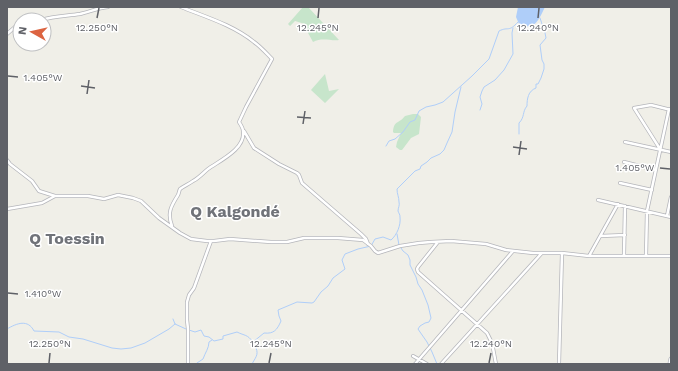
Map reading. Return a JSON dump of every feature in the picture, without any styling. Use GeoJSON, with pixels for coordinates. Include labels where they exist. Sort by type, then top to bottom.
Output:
{"type":"FeatureCollection","features":[{"type":"Feature","properties":{"kind":"street"},"geometry":{"type":"LineString","coordinates":[[52,17],[108,7]]}},
{"type":"Feature","properties":{"kind":"street"},"geometry":{"type":"LineString","coordinates":[[181,7],[214,20],[245,36],[255,42],[272,59],[246,107],[240,122],[243,129],[254,148],[279,164],[299,174],[302,182],[361,234],[366,239],[368,244]]}},
{"type":"Feature","properties":{"kind":"street"},"geometry":{"type":"LineString","coordinates":[[646,256],[647,211],[670,110],[651,105],[634,108],[660,150]]}},
{"type":"Feature","properties":{"kind":"street"},"geometry":{"type":"LineString","coordinates":[[172,227],[170,221],[171,206],[180,190],[233,152],[241,142],[243,129]]}},
{"type":"Feature","properties":{"kind":"street"},"geometry":{"type":"LineString","coordinates":[[625,142],[671,152]]}},
{"type":"Feature","properties":{"kind":"street"},"geometry":{"type":"LineString","coordinates":[[7,160],[32,181],[39,191],[55,196],[88,196],[104,199],[118,195],[133,198],[141,202],[159,218],[191,239],[211,241],[230,239],[287,242],[304,238],[331,237],[363,240],[378,253],[400,246],[451,241],[486,244],[506,250],[542,254],[562,253],[589,256],[671,256]]}},
{"type":"Feature","properties":{"kind":"street"},"geometry":{"type":"LineString","coordinates":[[624,162],[656,170]]}},
{"type":"Feature","properties":{"kind":"street"},"geometry":{"type":"LineString","coordinates":[[620,183],[652,190]]}},
{"type":"Feature","properties":{"kind":"street"},"geometry":{"type":"LineString","coordinates":[[7,209],[42,203],[55,196]]}},
{"type":"Feature","properties":{"kind":"street"},"geometry":{"type":"LineString","coordinates":[[667,216],[671,197]]}},
{"type":"Feature","properties":{"kind":"street"},"geometry":{"type":"LineString","coordinates":[[598,200],[671,217]]}},
{"type":"Feature","properties":{"kind":"street"},"geometry":{"type":"LineString","coordinates":[[589,256],[618,204]]}},
{"type":"Feature","properties":{"kind":"street"},"geometry":{"type":"LineString","coordinates":[[624,255],[626,206]]}},
{"type":"Feature","properties":{"kind":"street"},"geometry":{"type":"LineString","coordinates":[[600,236],[625,235]]}},
{"type":"Feature","properties":{"kind":"street"},"geometry":{"type":"LineString","coordinates":[[188,364],[188,332],[186,320],[187,302],[189,295],[194,288],[211,241]]}},
{"type":"Feature","properties":{"kind":"street"},"geometry":{"type":"LineString","coordinates":[[438,242],[418,267],[418,272],[487,333],[492,342],[496,364]]}},
{"type":"Feature","properties":{"kind":"street"},"geometry":{"type":"LineString","coordinates":[[415,364],[514,251]]}},
{"type":"Feature","properties":{"kind":"street"},"geometry":{"type":"LineString","coordinates":[[559,364],[562,253]]}},
{"type":"Feature","properties":{"kind":"street"},"geometry":{"type":"LineString","coordinates":[[441,364],[542,254]]}},
{"type":"Feature","properties":{"kind":"street"},"geometry":{"type":"LineString","coordinates":[[413,356],[427,364]]}},
{"type":"Feature","properties":{"kind":"street"},"geometry":{"type":"LineString","coordinates":[[670,364],[671,359]]}},
{"type":"Feature","properties":{"kind":"green space"},"geometry":{"type":"Polygon","coordinates":[[[303,7],[308,7],[339,40],[323,39],[313,42],[305,24],[295,21],[290,26],[288,24],[303,7]]]}},
{"type":"Feature","properties":{"kind":"green space"},"geometry":{"type":"Polygon","coordinates":[[[325,74],[329,91],[339,89],[325,103],[311,90],[325,74]]]}},
{"type":"Feature","properties":{"kind":"green space"},"geometry":{"type":"Polygon","coordinates":[[[418,114],[421,117],[419,134],[411,138],[402,150],[400,150],[396,147],[401,133],[393,132],[394,126],[405,116],[418,114]]]}},
{"type":"Feature","properties":{"kind":"water"},"geometry":{"type":"Polygon","coordinates":[[[518,7],[545,7],[536,23],[529,26],[524,26],[519,24],[516,17],[518,7]]]}},
{"type":"Feature","properties":{"kind":"waterway"},"geometry":{"type":"LineString","coordinates":[[519,134],[519,123],[527,106],[528,96],[531,91],[536,88],[536,84],[538,84],[544,69],[540,45],[546,38],[540,18]]}},
{"type":"Feature","properties":{"kind":"waterway"},"geometry":{"type":"LineString","coordinates":[[386,146],[389,141],[395,139],[403,132],[410,122],[415,120],[419,111],[426,107],[443,102],[472,76],[489,59],[499,31],[510,28],[518,22]]}},
{"type":"Feature","properties":{"kind":"waterway"},"geometry":{"type":"LineString","coordinates":[[480,110],[482,104],[480,97],[484,87],[495,80],[504,70],[513,54],[513,28]]}},
{"type":"Feature","properties":{"kind":"waterway"},"geometry":{"type":"LineString","coordinates":[[189,330],[195,332],[201,330],[204,336],[209,337],[214,341],[223,339],[223,336],[237,332],[247,336],[253,342],[264,333],[270,333],[276,329],[281,321],[278,310],[297,302],[314,302],[333,278],[345,269],[342,260],[345,254],[371,246],[375,239],[383,237],[391,240],[397,233],[400,223],[397,189],[415,171],[420,169],[421,166],[444,150],[452,132],[461,87]]}},
{"type":"Feature","properties":{"kind":"waterway"},"geometry":{"type":"LineString","coordinates":[[397,234],[399,245]]}},
{"type":"Feature","properties":{"kind":"waterway"},"geometry":{"type":"LineString","coordinates":[[401,248],[408,255],[410,265],[428,305],[431,318],[429,322],[420,326],[418,329],[427,342],[437,364]]}},
{"type":"Feature","properties":{"kind":"waterway"},"geometry":{"type":"LineString","coordinates":[[173,319],[175,324],[186,329]]}},
{"type":"Feature","properties":{"kind":"waterway"},"geometry":{"type":"LineString","coordinates":[[7,329],[22,323],[29,325],[34,331],[59,332],[69,337],[121,349],[131,348],[145,343],[175,324]]}},
{"type":"Feature","properties":{"kind":"waterway"},"geometry":{"type":"LineString","coordinates":[[197,363],[203,359],[209,342],[212,340]]}},
{"type":"Feature","properties":{"kind":"waterway"},"geometry":{"type":"LineString","coordinates":[[252,364],[257,353],[253,342]]}},
{"type":"Feature","properties":{"kind":"district","name":"Q Kalgondé"},"geometry":{"type":"Point","coordinates":[235,211]}},
{"type":"Feature","properties":{"kind":"district","name":"Q Toessin"},"geometry":{"type":"Point","coordinates":[67,238]}}]}
